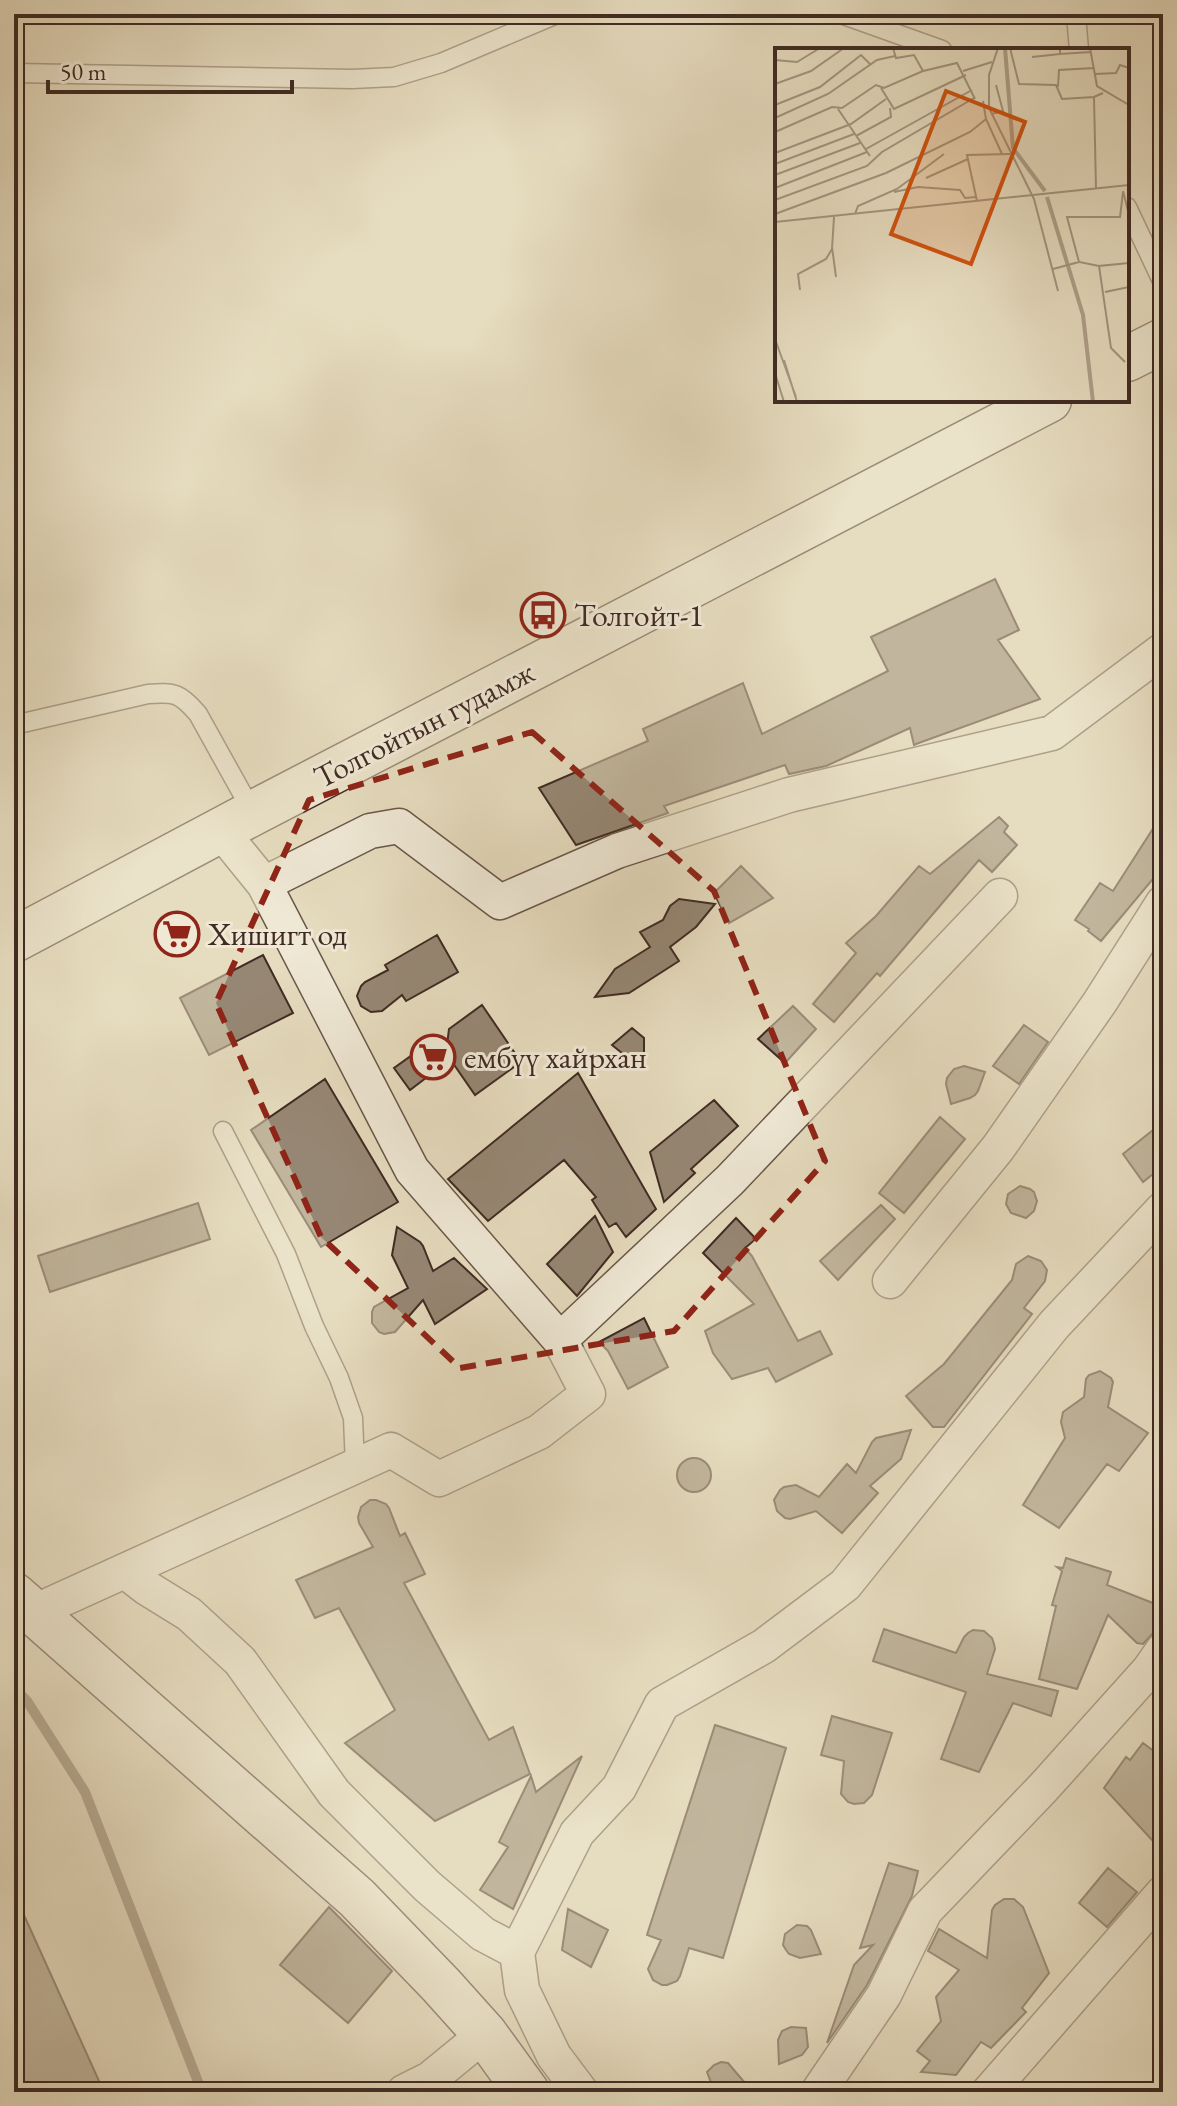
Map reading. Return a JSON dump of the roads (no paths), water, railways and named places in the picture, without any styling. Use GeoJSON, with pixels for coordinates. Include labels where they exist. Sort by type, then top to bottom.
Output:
{"type":"FeatureCollection","features":[{"type":"Feature","properties":{"kind":"main road"},"geometry":{"type":"LineString","coordinates":[[1129,358],[1163,341]]}},
{"type":"Feature","properties":{"kind":"main road","name":"Толгойтын гудамж"},"geometry":{"type":"LineString","coordinates":[[14,940],[1045,402]]}},
{"type":"Feature","properties":{"kind":"main road"},"geometry":{"type":"LineString","coordinates":[[24,1603],[357,1898],[485,2034],[527,2092]]}},
{"type":"Feature","properties":{"kind":"street"},"geometry":{"type":"LineString","coordinates":[[264,884],[370,831],[399,826],[500,902],[617,851],[789,795],[1052,733],[1163,650]]}},
{"type":"Feature","properties":{"kind":"street"},"geometry":{"type":"LineString","coordinates":[[24,1603],[125,1571],[391,1450],[439,1479],[539,1432],[588,1394],[560,1340],[412,1170],[264,884],[237,822]]}},
{"type":"Feature","properties":{"kind":"street"},"geometry":{"type":"LineString","coordinates":[[560,1340],[730,1180],[1000,896]]}},
{"type":"Feature","properties":{"kind":"street"},"geometry":{"type":"LineString","coordinates":[[890,1281],[998,1148],[1100,1002],[1163,903]]}},
{"type":"Feature","properties":{"kind":"street"},"geometry":{"type":"LineString","coordinates":[[581,2092],[554,2056],[522,1990],[517,1952],[577,1833],[619,1788],[662,1704],[764,1646],[845,1585],[1054,1325],[1163,1209]]}},
{"type":"Feature","properties":{"kind":"street"},"geometry":{"type":"LineString","coordinates":[[125,1571],[189,1614],[240,1661],[334,1793],[427,1886],[483,1934],[517,1952]]}},
{"type":"Feature","properties":{"kind":"street"},"geometry":{"type":"LineString","coordinates":[[818,2092],[884,1995],[925,1911],[1043,1788],[1149,1670],[1163,1650]]}},
{"type":"Feature","properties":{"kind":"street"},"geometry":{"type":"LineString","coordinates":[[989,2092],[1163,1893]]}},
{"type":"Feature","properties":{"kind":"street"},"geometry":{"type":"LineString","coordinates":[[404,2092],[430,2079],[485,2034]]}},
{"type":"Feature","properties":{"kind":"lane"},"geometry":{"type":"LineString","coordinates":[[14,73],[352,79],[394,77],[441,63],[557,14]]}},
{"type":"Feature","properties":{"kind":"lane"},"geometry":{"type":"LineString","coordinates":[[841,14],[936,48]]}},
{"type":"Feature","properties":{"kind":"lane"},"geometry":{"type":"LineString","coordinates":[[1076,14],[1079,48]]}},
{"type":"Feature","properties":{"kind":"lane"},"geometry":{"type":"LineString","coordinates":[[1129,211],[1163,283]]}},
{"type":"Feature","properties":{"kind":"lane"},"geometry":{"type":"LineString","coordinates":[[14,725],[148,694],[170,692],[186,700],[198,714],[237,822]]}},
{"type":"Feature","properties":{"kind":"lane"},"geometry":{"type":"LineString","coordinates":[[223,1131],[286,1254],[314,1326],[339,1378],[353,1418],[355,1466]]}},
{"type":"Feature","properties":{"kind":"waterway"},"geometry":{"type":"LineString","coordinates":[[14,1688],[27,1701],[85,1792],[202,2092]]}},
{"type":"Feature","properties":{"kind":"place","name":"Толгойт-1"},"geometry":{"type":"Point","coordinates":[543,615]}},
{"type":"Feature","properties":{"kind":"place","name":"Хишигт од"},"geometry":{"type":"Point","coordinates":[177,934]}},
{"type":"Feature","properties":{"kind":"place","name":"ембүү хайрхан"},"geometry":{"type":"Point","coordinates":[433,1057]}}]}
